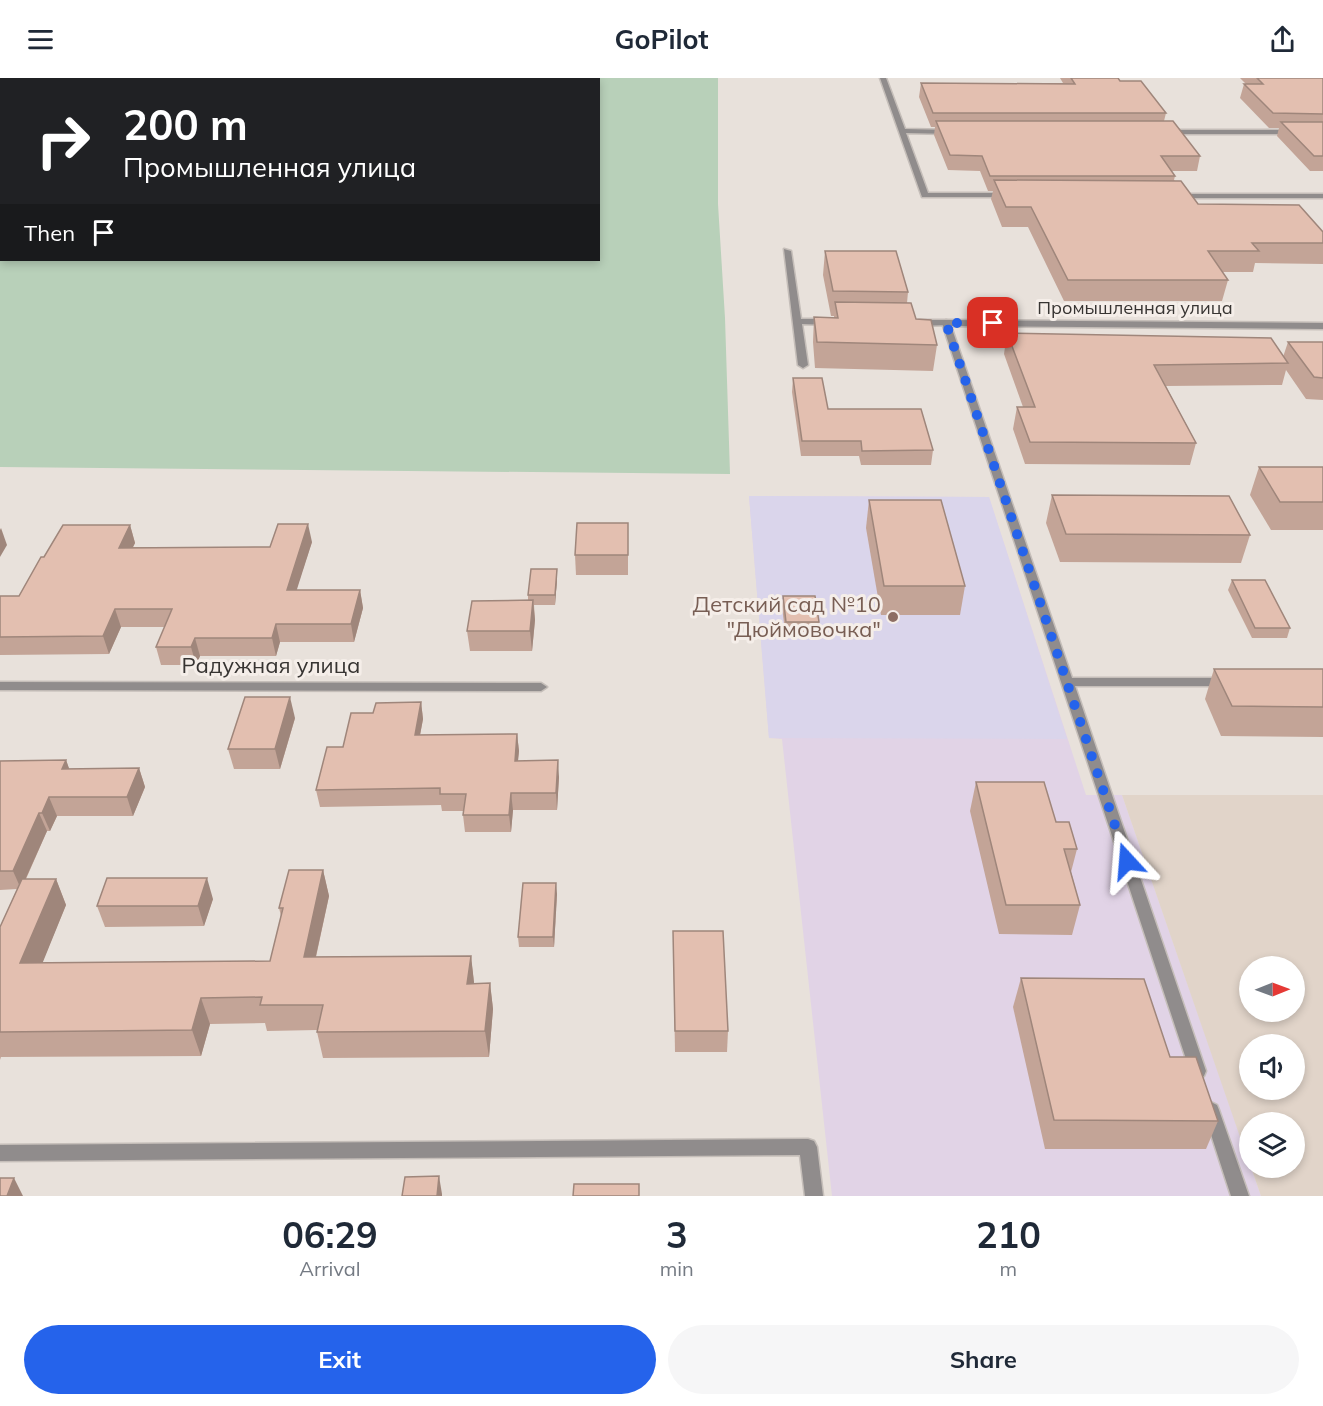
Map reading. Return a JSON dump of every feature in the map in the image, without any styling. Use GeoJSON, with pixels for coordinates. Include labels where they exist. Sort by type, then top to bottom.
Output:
{"type":"FeatureCollection","features":[{"type":"Feature","properties":{"kind":"street"},"geometry":{"type":"LineString","coordinates":[[884,78],[925,195],[1018,195]]}},
{"type":"Feature","properties":{"kind":"street"},"geometry":{"type":"LineString","coordinates":[[902,131],[961,132]]}},
{"type":"Feature","properties":{"kind":"street"},"geometry":{"type":"LineString","coordinates":[[1160,132],[1323,132]]}},
{"type":"Feature","properties":{"kind":"street"},"geometry":{"type":"LineString","coordinates":[[1171,196],[1323,196]]}},
{"type":"Feature","properties":{"kind":"street"},"geometry":{"type":"LineString","coordinates":[[787,251],[803,365]]}},
{"type":"Feature","properties":{"kind":"street"},"geometry":{"type":"LineString","coordinates":[[797,321],[843,322]]}},
{"type":"Feature","properties":{"kind":"street","name":"Промышленная улица"},"geometry":{"type":"LineString","coordinates":[[912,323],[1323,326]]}},
{"type":"Feature","properties":{"kind":"street"},"geometry":{"type":"LineString","coordinates":[[946,323],[1240,1196]]}},
{"type":"Feature","properties":{"kind":"street"},"geometry":{"type":"LineString","coordinates":[[1067,682],[1242,682]]}},
{"type":"Feature","properties":{"kind":"street","name":"Радужная улица"},"geometry":{"type":"LineString","coordinates":[[0,686],[541,687]]}},
{"type":"Feature","properties":{"kind":"street"},"geometry":{"type":"LineString","coordinates":[[0,1153],[808,1147],[814,1196]]}},
{"type":"Feature","properties":{"kind":"shaded area"},"geometry":{"type":"Polygon","coordinates":[[[749,496],[989,497],[1086,795],[1122,795],[1239,1133],[1239,1178],[1255,1178],[1261,1196],[832,1196],[782,739],[769,738],[749,496]]]}},
{"type":"Feature","properties":{"kind":"shaded area","name":"Детский сад №10 \"Дюймовочка\""},"geometry":{"type":"Polygon","coordinates":[[[749,496],[989,497],[1067,739],[769,738],[749,496]]]}},
{"type":"Feature","properties":{"kind":"shaded area"},"geometry":{"type":"Polygon","coordinates":[[[1122,795],[1323,795],[1323,1196],[1261,1196],[1255,1178],[1305,1178],[1305,1112],[1239,1112],[1239,1134],[1122,795]]]}},
{"type":"Feature","properties":{"kind":"green space"},"geometry":{"type":"Polygon","coordinates":[[[600,78],[718,78],[718,204],[725,318],[730,474],[0,467],[0,261],[600,261],[600,78]]]}},
{"type":"Feature","properties":{"kind":"building"},"geometry":{"type":"Polygon","coordinates":[[[1071,78],[1118,78],[1120,81],[1141,81],[1166,113],[933,113],[921,83],[1075,84],[1071,78]]]}},
{"type":"Feature","properties":{"kind":"building"},"geometry":{"type":"Polygon","coordinates":[[[1257,78],[1323,78],[1323,114],[1273,113],[1244,84],[1263,84],[1257,78]]]}},
{"type":"Feature","properties":{"kind":"building"},"geometry":{"type":"Polygon","coordinates":[[[936,121],[1173,121],[1200,156],[1161,156],[1175,176],[990,176],[982,156],[950,155],[936,121]]]}},
{"type":"Feature","properties":{"kind":"building"},"geometry":{"type":"Polygon","coordinates":[[[1281,122],[1323,122],[1323,156],[1314,156],[1281,122]]]}},
{"type":"Feature","properties":{"kind":"building"},"geometry":{"type":"Polygon","coordinates":[[[994,180],[1181,181],[1198,204],[1299,205],[1323,232],[1323,243],[1252,243],[1259,251],[1208,251],[1228,280],[1068,280],[1031,207],[1006,207],[994,180]]]}},
{"type":"Feature","properties":{"kind":"building"},"geometry":{"type":"Polygon","coordinates":[[[825,251],[896,251],[908,292],[833,291],[825,251]]]}},
{"type":"Feature","properties":{"kind":"building"},"geometry":{"type":"Polygon","coordinates":[[[835,302],[911,303],[916,319],[931,320],[937,345],[817,342],[814,317],[838,318],[835,302]]]}},
{"type":"Feature","properties":{"kind":"building"},"geometry":{"type":"Polygon","coordinates":[[[1007,333],[1271,338],[1288,363],[1154,365],[1196,443],[1030,442],[1017,407],[1035,407],[1007,333]]]}},
{"type":"Feature","properties":{"kind":"building"},"geometry":{"type":"Polygon","coordinates":[[[1288,342],[1323,342],[1323,378],[1314,377],[1288,342]]]}},
{"type":"Feature","properties":{"kind":"building"},"geometry":{"type":"Polygon","coordinates":[[[793,378],[822,378],[828,409],[921,409],[933,450],[862,451],[861,441],[802,441],[793,378]]]}},
{"type":"Feature","properties":{"kind":"building"},"geometry":{"type":"Polygon","coordinates":[[[1259,467],[1323,467],[1323,502],[1280,502],[1259,467]]]}},
{"type":"Feature","properties":{"kind":"building"},"geometry":{"type":"Polygon","coordinates":[[[1052,495],[1229,496],[1250,535],[1066,534],[1052,495]]]}},
{"type":"Feature","properties":{"kind":"building"},"geometry":{"type":"Polygon","coordinates":[[[869,500],[941,500],[965,586],[884,586],[869,500]]]}},
{"type":"Feature","properties":{"kind":"building"},"geometry":{"type":"Polygon","coordinates":[[[577,523],[628,523],[628,555],[575,555],[577,523]]]}},
{"type":"Feature","properties":{"kind":"building"},"geometry":{"type":"Polygon","coordinates":[[[278,524],[308,524],[287,590],[360,590],[351,624],[276,624],[272,638],[195,638],[191,647],[156,647],[172,609],[115,609],[103,636],[0,637],[0,596],[19,596],[41,557],[44,557],[63,525],[130,525],[119,548],[270,547],[278,524]]]}},
{"type":"Feature","properties":{"kind":"building"},"geometry":{"type":"Polygon","coordinates":[[[531,569],[557,569],[555,595],[528,595],[531,569]]]}},
{"type":"Feature","properties":{"kind":"building"},"geometry":{"type":"Polygon","coordinates":[[[1232,580],[1265,580],[1290,628],[1255,628],[1232,580]]]}},
{"type":"Feature","properties":{"kind":"building"},"geometry":{"type":"Polygon","coordinates":[[[783,596],[815,596],[819,622],[786,622],[783,596]]]}},
{"type":"Feature","properties":{"kind":"building"},"geometry":{"type":"Polygon","coordinates":[[[533,600],[530,631],[467,631],[472,601],[533,600]]]}},
{"type":"Feature","properties":{"kind":"building"},"geometry":{"type":"Polygon","coordinates":[[[1214,669],[1323,669],[1323,707],[1232,706],[1214,669]]]}},
{"type":"Feature","properties":{"kind":"building"},"geometry":{"type":"Polygon","coordinates":[[[245,697],[290,697],[275,749],[228,749],[245,697]]]}},
{"type":"Feature","properties":{"kind":"building"},"geometry":{"type":"Polygon","coordinates":[[[421,702],[415,735],[517,734],[515,761],[558,760],[556,793],[511,793],[509,815],[463,815],[466,794],[440,794],[440,788],[316,790],[327,747],[343,747],[351,713],[373,713],[376,703],[421,702]]]}},
{"type":"Feature","properties":{"kind":"building"},"geometry":{"type":"Polygon","coordinates":[[[66,760],[62,769],[139,768],[127,797],[49,797],[42,813],[39,813],[13,871],[0,871],[0,761],[66,760]]]}},
{"type":"Feature","properties":{"kind":"building"},"geometry":{"type":"Polygon","coordinates":[[[976,782],[1044,782],[1056,822],[1069,822],[1077,849],[1064,849],[1080,905],[1006,905],[976,782]]]}},
{"type":"Feature","properties":{"kind":"building"},"geometry":{"type":"Polygon","coordinates":[[[289,870],[323,870],[304,957],[471,956],[467,984],[490,983],[485,1031],[317,1032],[323,1005],[260,1005],[262,997],[201,998],[192,1030],[0,1032],[0,927],[22,879],[56,879],[20,963],[270,961],[283,908],[279,908],[289,870]]]}},
{"type":"Feature","properties":{"kind":"building"},"geometry":{"type":"Polygon","coordinates":[[[107,878],[207,878],[198,906],[97,906],[107,878]]]}},
{"type":"Feature","properties":{"kind":"building"},"geometry":{"type":"Polygon","coordinates":[[[523,883],[556,883],[553,937],[518,937],[523,883]]]}},
{"type":"Feature","properties":{"kind":"building"},"geometry":{"type":"Polygon","coordinates":[[[673,931],[723,931],[728,1031],[675,1031],[673,931]]]}},
{"type":"Feature","properties":{"kind":"building"},"geometry":{"type":"Polygon","coordinates":[[[1021,978],[1144,979],[1170,1057],[1196,1057],[1218,1121],[1054,1120],[1021,978]]]}},
{"type":"Feature","properties":{"kind":"building"},"geometry":{"type":"Polygon","coordinates":[[[439,1176],[437,1196],[402,1196],[405,1177],[439,1176]]]}},
{"type":"Feature","properties":{"kind":"building"},"geometry":{"type":"Polygon","coordinates":[[[0,1178],[14,1178],[7,1196],[0,1196],[0,1178]]]}},
{"type":"Feature","properties":{"kind":"building"},"geometry":{"type":"Polygon","coordinates":[[[574,1184],[639,1184],[639,1196],[573,1196],[574,1184]]]}},
{"type":"Feature","properties":{"kind":"place","name":"Детский сад №10 \"Дюймовочка\""},"geometry":{"type":"Point","coordinates":[893,617]}},
{"type":"Feature","properties":{"kind":"route"},"geometry":{"type":"LineString","coordinates":[[993,323],[946,323],[1127,861]]}}]}
